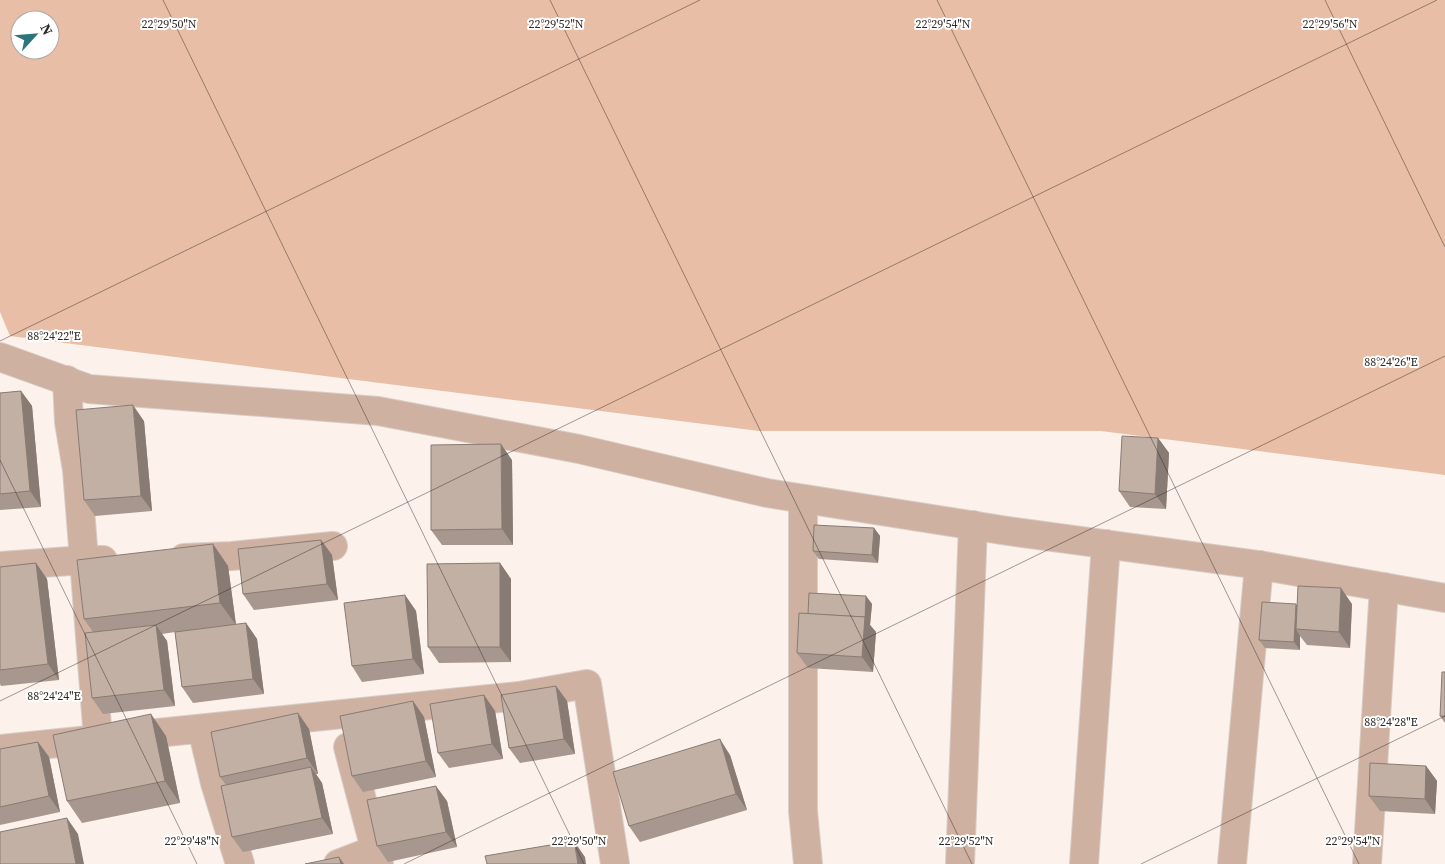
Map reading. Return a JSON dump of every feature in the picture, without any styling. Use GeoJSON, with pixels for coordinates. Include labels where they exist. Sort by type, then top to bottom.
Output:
{"type":"FeatureCollection","features":[{"type":"Feature","properties":{"kind":"street"},"geometry":{"type":"LineString","coordinates":[[0,357],[89,388],[378,411],[579,449],[767,493],[972,526],[1258,565],[1445,598]]}},
{"type":"Feature","properties":{"kind":"street"},"geometry":{"type":"LineString","coordinates":[[67,380],[69,422],[77,470],[98,739]]}},
{"type":"Feature","properties":{"kind":"street"},"geometry":{"type":"LineString","coordinates":[[803,499],[803,811],[808,864]]}},
{"type":"Feature","properties":{"kind":"street"},"geometry":{"type":"LineString","coordinates":[[960,864],[972,526]]}},
{"type":"Feature","properties":{"kind":"street"},"geometry":{"type":"LineString","coordinates":[[1084,864],[1106,544]]}},
{"type":"Feature","properties":{"kind":"street"},"geometry":{"type":"LineString","coordinates":[[155,559],[232,556],[333,546]]}},
{"type":"Feature","properties":{"kind":"street"},"geometry":{"type":"LineString","coordinates":[[0,566],[84,560],[126,560]]}},
{"type":"Feature","properties":{"kind":"street"},"geometry":{"type":"LineString","coordinates":[[1232,864],[1258,565]]}},
{"type":"Feature","properties":{"kind":"street"},"geometry":{"type":"LineString","coordinates":[[1367,864],[1384,587]]}},
{"type":"Feature","properties":{"kind":"street"},"geometry":{"type":"LineString","coordinates":[[0,749],[518,696],[587,684],[615,864]]}},
{"type":"Feature","properties":{"kind":"street"},"geometry":{"type":"LineString","coordinates":[[338,864],[376,857],[339,714]]}},
{"type":"Feature","properties":{"kind":"street"},"geometry":{"type":"LineString","coordinates":[[202,729],[215,783],[240,864]]}},
{"type":"Feature","properties":{"kind":"shaded area"},"geometry":{"type":"Polygon","coordinates":[[[0,0],[1445,0],[1445,475],[1101,431],[759,431],[10,336],[0,312],[0,0]]]}},
{"type":"Feature","properties":{"kind":"building"},"geometry":{"type":"Polygon","coordinates":[[[21,391],[30,491],[0,494],[0,393],[21,391]]]}},
{"type":"Feature","properties":{"kind":"building"},"geometry":{"type":"Polygon","coordinates":[[[133,405],[141,496],[84,500],[76,410],[133,405]]]}},
{"type":"Feature","properties":{"kind":"building"},"geometry":{"type":"Polygon","coordinates":[[[1122,436],[1158,438],[1155,494],[1119,491],[1122,436]]]}},
{"type":"Feature","properties":{"kind":"building"},"geometry":{"type":"Polygon","coordinates":[[[501,444],[502,529],[431,530],[431,445],[501,444]]]}},
{"type":"Feature","properties":{"kind":"building"},"geometry":{"type":"Polygon","coordinates":[[[814,525],[874,528],[872,555],[813,551],[814,525]]]}},
{"type":"Feature","properties":{"kind":"building"},"geometry":{"type":"Polygon","coordinates":[[[321,540],[327,584],[243,594],[238,549],[321,540]]]}},
{"type":"Feature","properties":{"kind":"building"},"geometry":{"type":"Polygon","coordinates":[[[213,544],[220,603],[84,619],[77,560],[213,544]]]}},
{"type":"Feature","properties":{"kind":"building"},"geometry":{"type":"Polygon","coordinates":[[[36,563],[48,664],[0,670],[0,567],[36,563]]]}},
{"type":"Feature","properties":{"kind":"building"},"geometry":{"type":"Polygon","coordinates":[[[500,563],[500,647],[428,647],[427,564],[500,563]]]}},
{"type":"Feature","properties":{"kind":"building"},"geometry":{"type":"Polygon","coordinates":[[[1298,586],[1341,588],[1339,632],[1296,629],[1298,586]]]}},
{"type":"Feature","properties":{"kind":"building"},"geometry":{"type":"Polygon","coordinates":[[[809,593],[866,596],[865,619],[865,617],[808,614],[809,593]]]}},
{"type":"Feature","properties":{"kind":"building"},"geometry":{"type":"Polygon","coordinates":[[[405,595],[413,659],[352,666],[344,603],[405,595]]]}},
{"type":"Feature","properties":{"kind":"building"},"geometry":{"type":"Polygon","coordinates":[[[1262,602],[1296,604],[1294,642],[1259,640],[1262,602]]]}},
{"type":"Feature","properties":{"kind":"building"},"geometry":{"type":"Polygon","coordinates":[[[799,613],[865,617],[862,657],[797,653],[799,613]]]}},
{"type":"Feature","properties":{"kind":"building"},"geometry":{"type":"Polygon","coordinates":[[[246,623],[253,679],[182,687],[175,632],[246,623]]]}},
{"type":"Feature","properties":{"kind":"building"},"geometry":{"type":"Polygon","coordinates":[[[156,625],[164,690],[92,698],[85,633],[156,625]]]}},
{"type":"Feature","properties":{"kind":"building"},"geometry":{"type":"Polygon","coordinates":[[[1442,672],[1445,672],[1445,716],[1440,716],[1442,672]]]}},
{"type":"Feature","properties":{"kind":"building"},"geometry":{"type":"Polygon","coordinates":[[[556,686],[564,739],[509,748],[501,695],[556,686]]]}},
{"type":"Feature","properties":{"kind":"building"},"geometry":{"type":"Polygon","coordinates":[[[484,695],[492,744],[438,753],[430,704],[484,695]]]}},
{"type":"Feature","properties":{"kind":"building"},"geometry":{"type":"Polygon","coordinates":[[[413,701],[426,761],[352,776],[340,716],[413,701]]]}},
{"type":"Feature","properties":{"kind":"building"},"geometry":{"type":"Polygon","coordinates":[[[298,713],[307,758],[220,777],[211,732],[298,713]]]}},
{"type":"Feature","properties":{"kind":"building"},"geometry":{"type":"Polygon","coordinates":[[[151,714],[165,781],[67,801],[53,735],[151,714]]]}},
{"type":"Feature","properties":{"kind":"building"},"geometry":{"type":"Polygon","coordinates":[[[720,739],[736,794],[629,826],[613,772],[720,739]]]}},
{"type":"Feature","properties":{"kind":"building"},"geometry":{"type":"Polygon","coordinates":[[[38,742],[49,796],[0,807],[0,749],[38,742]]]}},
{"type":"Feature","properties":{"kind":"building"},"geometry":{"type":"Polygon","coordinates":[[[1370,763],[1426,766],[1425,799],[1369,796],[1370,763]]]}},
{"type":"Feature","properties":{"kind":"building"},"geometry":{"type":"Polygon","coordinates":[[[311,767],[322,818],[232,837],[221,786],[311,767]]]}},
{"type":"Feature","properties":{"kind":"building"},"geometry":{"type":"Polygon","coordinates":[[[436,786],[446,832],[377,846],[367,800],[436,786]]]}},
{"type":"Feature","properties":{"kind":"building"},"geometry":{"type":"Polygon","coordinates":[[[67,818],[76,864],[0,864],[0,832],[67,818]]]}},
{"type":"Feature","properties":{"kind":"building"},"geometry":{"type":"Polygon","coordinates":[[[574,841],[578,864],[487,864],[485,856],[574,841]]]}},
{"type":"Feature","properties":{"kind":"building"},"geometry":{"type":"Polygon","coordinates":[[[339,857],[341,864],[305,864],[339,857]]]}}]}
